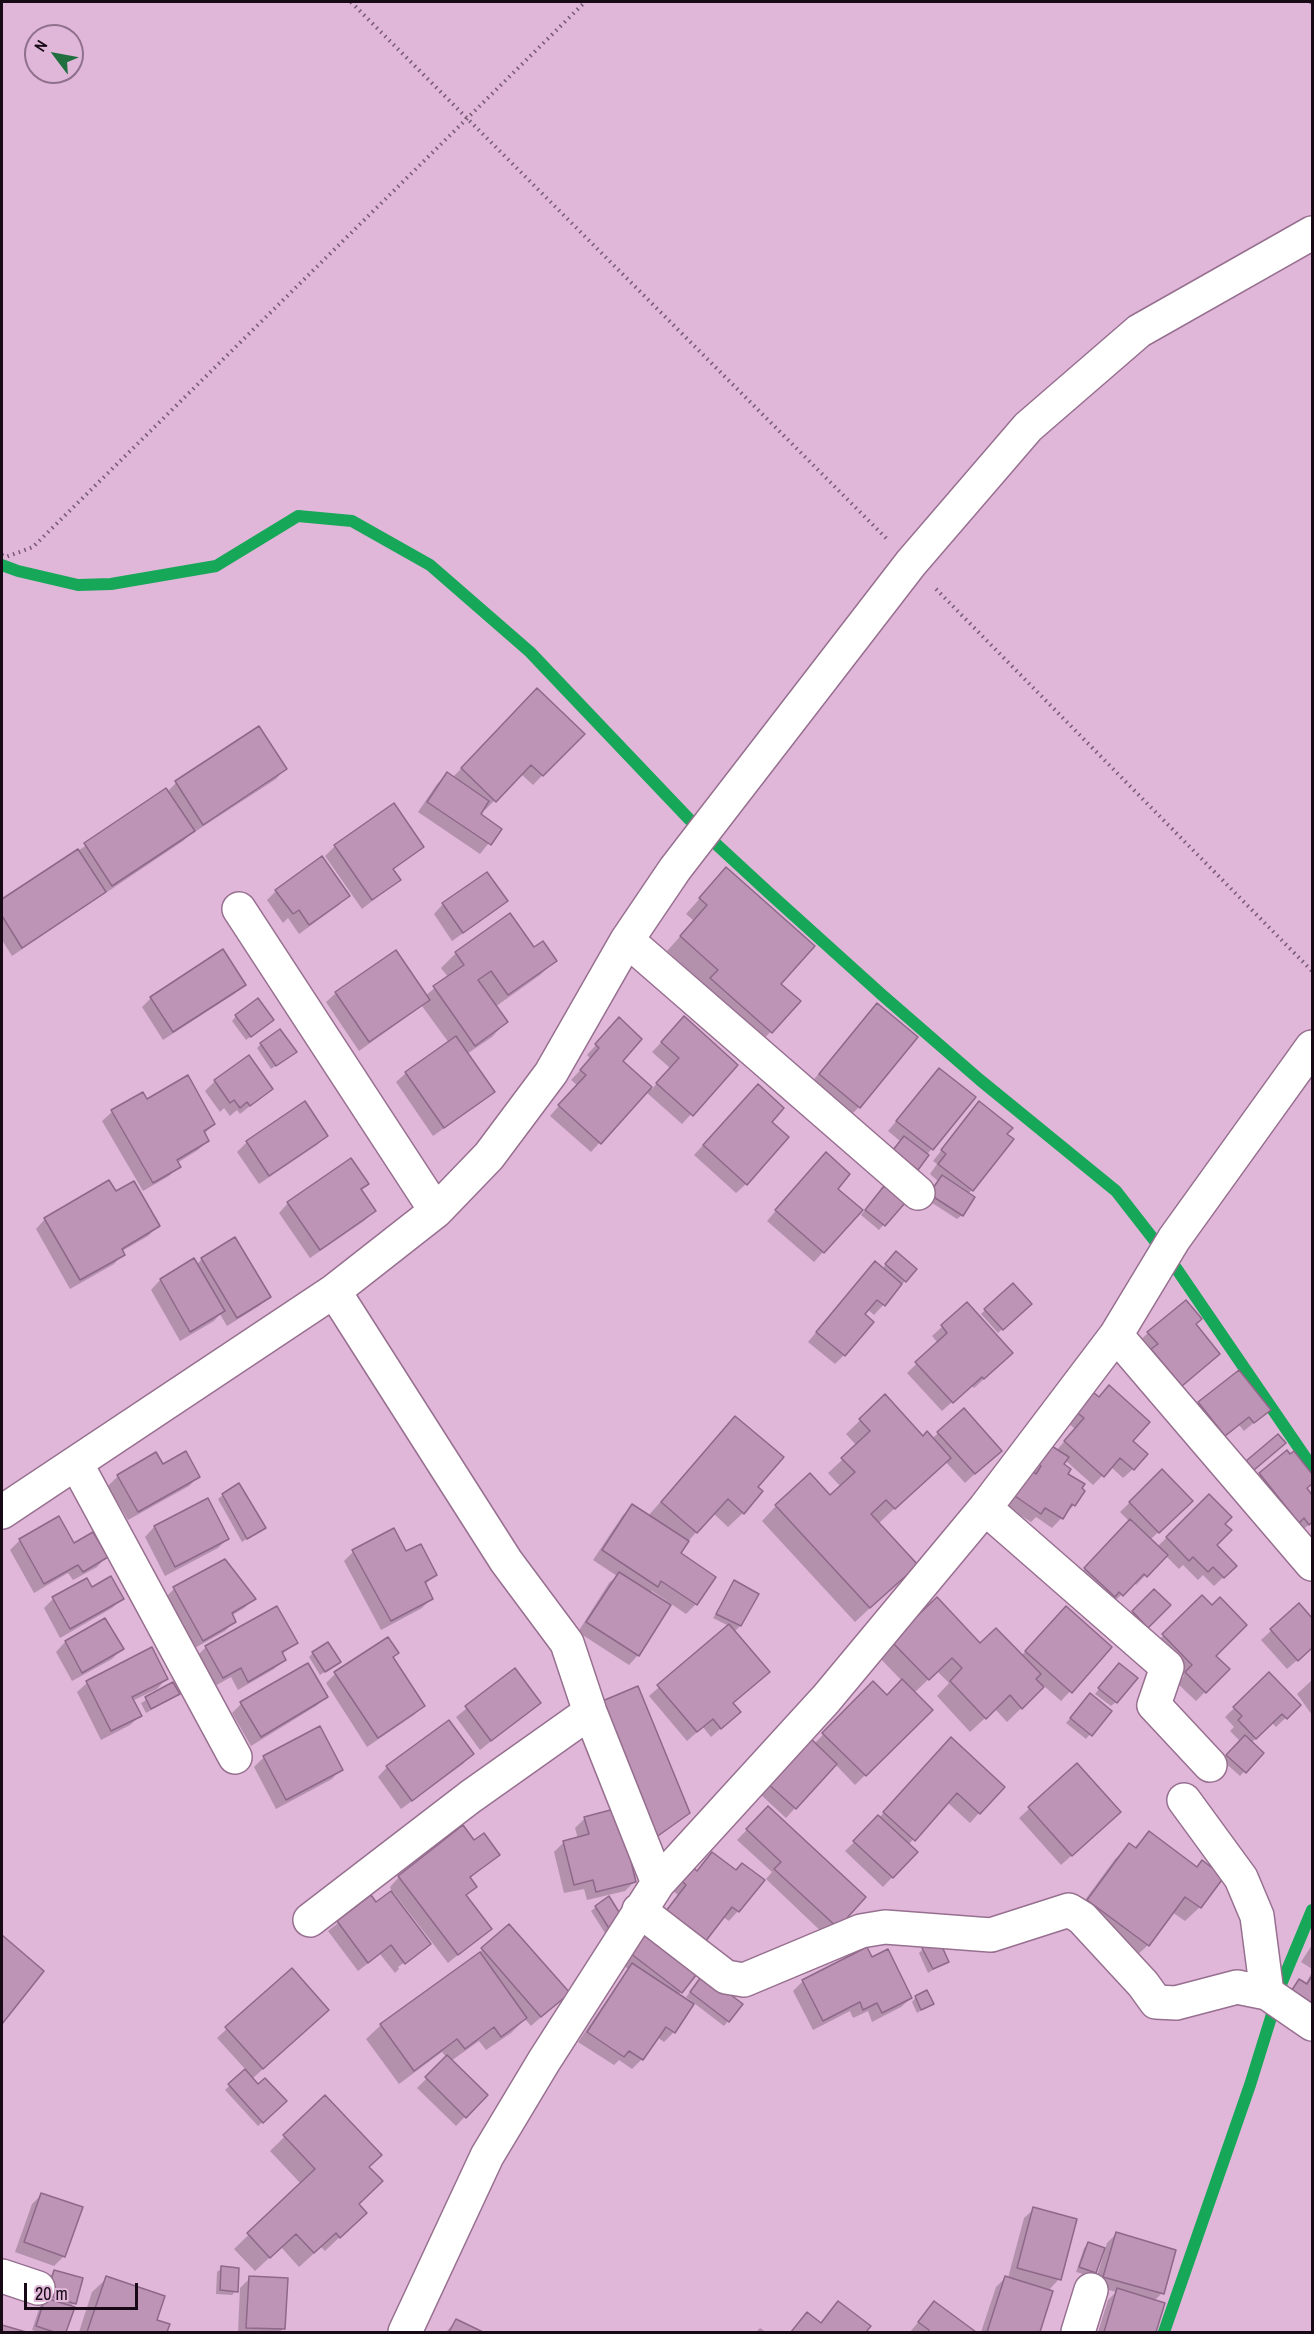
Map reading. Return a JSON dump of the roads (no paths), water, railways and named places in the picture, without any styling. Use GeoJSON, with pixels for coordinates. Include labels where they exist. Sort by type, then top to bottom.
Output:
{"type":"FeatureCollection","features":[{"type":"Feature","properties":{"kind":"street"},"geometry":{"type":"LineString","coordinates":[[2,1512],[334,1291],[436,1211],[489,1156],[551,1073],[627,940],[675,869],[911,563],[1028,427],[1139,331],[1312,234]]}},
{"type":"Feature","properties":{"kind":"street"},"geometry":{"type":"LineString","coordinates":[[239,909],[436,1211]]}},
{"type":"Feature","properties":{"kind":"street"},"geometry":{"type":"LineString","coordinates":[[627,940],[918,1193]]}},
{"type":"Feature","properties":{"kind":"street"},"geometry":{"type":"LineString","coordinates":[[405,2332],[487,2156],[658,1883],[826,1699],[985,1508],[1116,1335],[1159,1268],[1174,1239],[1312,1047]]}},
{"type":"Feature","properties":{"kind":"street"},"geometry":{"type":"LineString","coordinates":[[334,1291],[506,1561],[567,1643],[590,1712],[658,1883]]}},
{"type":"Feature","properties":{"kind":"street"},"geometry":{"type":"LineString","coordinates":[[1116,1335],[1312,1564]]}},
{"type":"Feature","properties":{"kind":"street"},"geometry":{"type":"LineString","coordinates":[[76,1462],[235,1757]]}},
{"type":"Feature","properties":{"kind":"street"},"geometry":{"type":"LineString","coordinates":[[985,1508],[1167,1666],[1154,1705],[1210,1765]]}},
{"type":"Feature","properties":{"kind":"street"},"geometry":{"type":"LineString","coordinates":[[310,1920],[470,1797],[590,1712]]}},
{"type":"Feature","properties":{"kind":"street"},"geometry":{"type":"LineString","coordinates":[[1184,1800],[1241,1878],[1257,1916],[1266,1994]]}},
{"type":"Feature","properties":{"kind":"street"},"geometry":{"type":"LineString","coordinates":[[639,1910],[726,1977],[744,1980],[861,1930],[885,1927],[992,1935],[1069,1910],[1082,1918],[1143,1984],[1156,2002],[1176,2003],[1237,1987],[1266,1994],[1312,2024]]}},
{"type":"Feature","properties":{"kind":"street"},"geometry":{"type":"LineString","coordinates":[[2,2276],[38,2288]]}},
{"type":"Feature","properties":{"kind":"street"},"geometry":{"type":"LineString","coordinates":[[1078,2332],[1091,2290]]}},
{"type":"Feature","properties":{"kind":"waterway"},"geometry":{"type":"LineString","coordinates":[[2,565],[78,585],[111,584],[216,566],[298,516],[352,521],[430,565],[530,652],[689,819],[768,892],[980,1080],[1116,1191],[1176,1268],[1312,1467]]}},
{"type":"Feature","properties":{"kind":"waterway"},"geometry":{"type":"LineString","coordinates":[[1164,2332],[1250,2085],[1282,1982],[1312,1910]]}}]}
